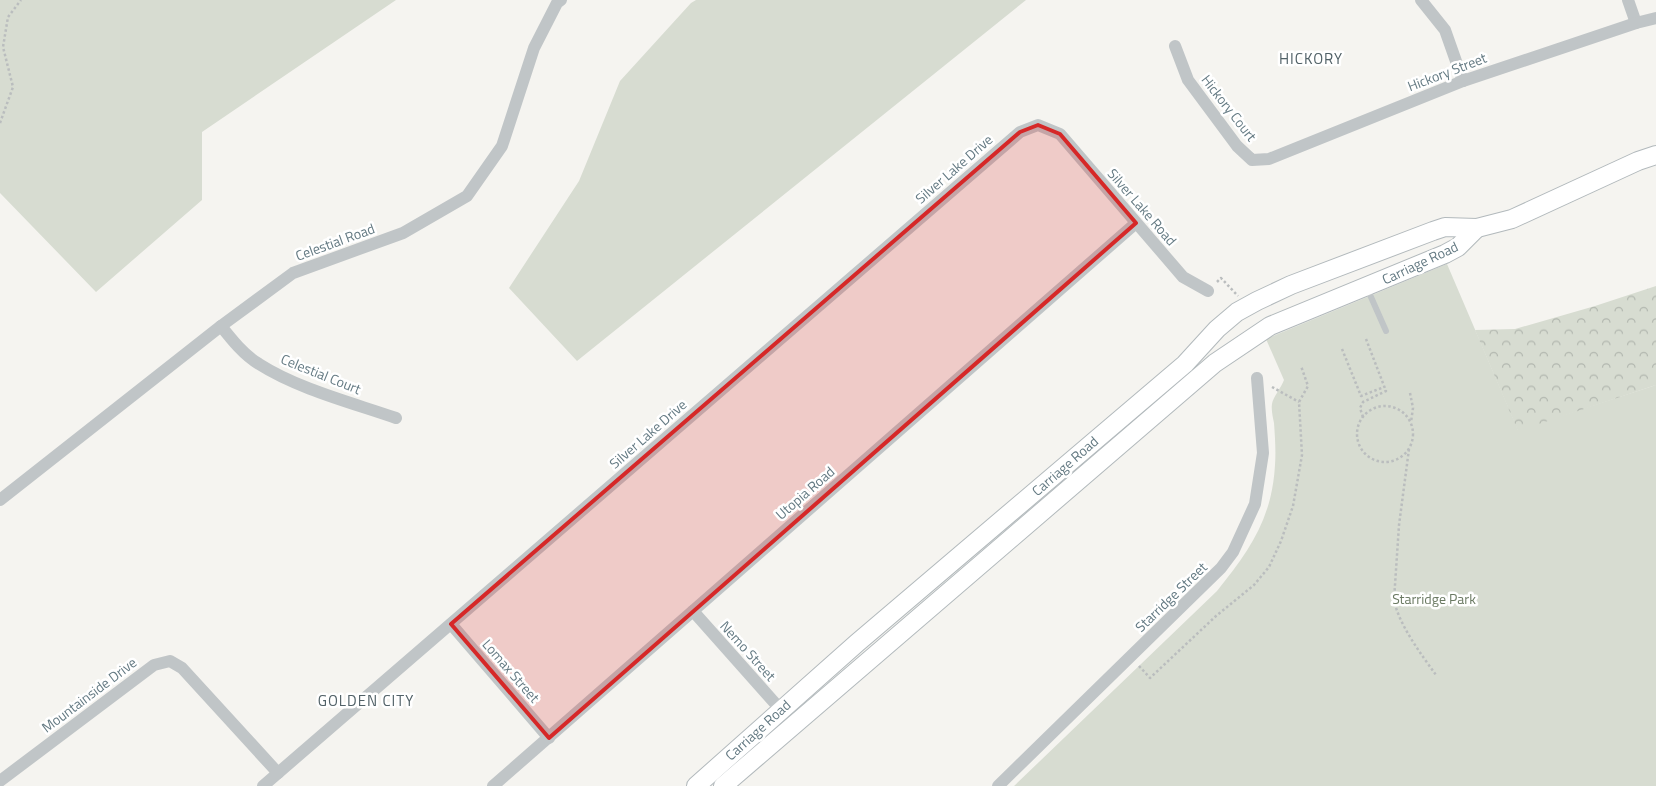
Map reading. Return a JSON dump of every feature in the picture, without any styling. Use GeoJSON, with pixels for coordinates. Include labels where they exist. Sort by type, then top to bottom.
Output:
{"type":"FeatureCollection","features":[{"type":"Feature","properties":{"kind":"street","name":"Celestial Road"},"geometry":{"type":"LineString","coordinates":[[0,500],[222,326],[293,273],[403,233],[466,196],[502,146],[534,48],[560,0]]}},
{"type":"Feature","properties":{"kind":"street"},"geometry":{"type":"LineString","coordinates":[[1421,0],[1445,30],[1463,81]]}},
{"type":"Feature","properties":{"kind":"street"},"geometry":{"type":"LineString","coordinates":[[1628,0],[1636,23]]}},
{"type":"Feature","properties":{"kind":"street","name":"Hickory Street"},"geometry":{"type":"LineString","coordinates":[[1252,160],[1269,159],[1463,81],[1656,18]]}},
{"type":"Feature","properties":{"kind":"street","name":"Hickory Court"},"geometry":{"type":"LineString","coordinates":[[1175,46],[1188,80],[1237,146],[1252,160]]}},
{"type":"Feature","properties":{"kind":"street","name":"Silver Lake Drive"},"geometry":{"type":"LineString","coordinates":[[263,786],[1020,132],[1038,125],[1060,134]]}},
{"type":"Feature","properties":{"kind":"street","name":"Silver Lake Road"},"geometry":{"type":"LineString","coordinates":[[1060,134],[1183,277],[1208,291]]}},
{"type":"Feature","properties":{"kind":"street","name":"Carriage Road"},"geometry":{"type":"LineString","coordinates":[[696,786],[781,710],[1185,364],[1217,329],[1238,312],[1291,285],[1445,227],[1478,228],[1512,219],[1638,161],[1656,156]]}},
{"type":"Feature","properties":{"kind":"street","name":"Utopia Road"},"geometry":{"type":"LineString","coordinates":[[493,786],[1136,223]]}},
{"type":"Feature","properties":{"kind":"street","name":"Carriage Road"},"geometry":{"type":"LineString","coordinates":[[723,786],[1215,362],[1270,326],[1445,254],[1466,241],[1478,228]]}},
{"type":"Feature","properties":{"kind":"street"},"geometry":{"type":"LineString","coordinates":[[1355,261],[1366,287]]}},
{"type":"Feature","properties":{"kind":"street","name":"Celestial Court"},"geometry":{"type":"LineString","coordinates":[[222,326],[232,340],[258,364],[293,382],[396,418]]}},
{"type":"Feature","properties":{"kind":"street"},"geometry":{"type":"LineString","coordinates":[[1174,373],[1186,387]]}},
{"type":"Feature","properties":{"kind":"street","name":"Starridge Street"},"geometry":{"type":"LineString","coordinates":[[998,786],[1221,568],[1233,552],[1255,504],[1263,453],[1257,378]]}},
{"type":"Feature","properties":{"kind":"street","name":"Nemo Street"},"geometry":{"type":"LineString","coordinates":[[693,611],[781,710]]}},
{"type":"Feature","properties":{"kind":"street","name":"Lomax Street"},"geometry":{"type":"LineString","coordinates":[[450,624],[549,738]]}},
{"type":"Feature","properties":{"kind":"street","name":"Mountainside Drive"},"geometry":{"type":"LineString","coordinates":[[0,781],[154,664],[170,661],[182,668],[278,773]]}},
{"type":"Feature","properties":{"kind":"street"},"geometry":{"type":"LineString","coordinates":[[781,710],[793,725]]}},
{"type":"Feature","properties":{"kind":"lane"},"geometry":{"type":"LineString","coordinates":[[1366,287],[1386,330]]}},
{"type":"Feature","properties":{"kind":"path"},"geometry":{"type":"LineString","coordinates":[[0,124],[13,87],[3,47],[8,16],[21,0]]}},
{"type":"Feature","properties":{"kind":"path"},"geometry":{"type":"LineString","coordinates":[[1208,291],[1221,278],[1241,298]]}},
{"type":"Feature","properties":{"kind":"path"},"geometry":{"type":"LineString","coordinates":[[1363,417],[1360,405],[1365,400],[1386,391],[1366,339]]}},
{"type":"Feature","properties":{"kind":"path"},"geometry":{"type":"LineString","coordinates":[[1342,349],[1361,396],[1384,387]]}},
{"type":"Feature","properties":{"kind":"path"},"geometry":{"type":"LineString","coordinates":[[1277,390],[1298,402]]}},
{"type":"Feature","properties":{"kind":"path"},"geometry":{"type":"LineString","coordinates":[[1410,393],[1413,408],[1411,422]]}},
{"type":"Feature","properties":{"kind":"path"},"geometry":{"type":"LineString","coordinates":[[1409,449],[1395,461],[1376,461],[1362,450],[1358,441],[1359,423],[1371,409],[1389,406],[1406,414],[1414,431],[1409,449],[1399,526],[1394,600],[1397,611],[1418,650],[1436,675]]}},
{"type":"Feature","properties":{"kind":"highlighted area"},"geometry":{"type":"Polygon","coordinates":[[[1038,125],[1060,134],[1136,223],[549,738],[451,624],[1020,132],[1038,125]]]}},
{"type":"Feature","properties":{"kind":"green space"},"geometry":{"type":"Polygon","coordinates":[[[0,0],[396,0],[202,132],[202,200],[96,292],[0,193],[0,0]]]}},
{"type":"Feature","properties":{"kind":"green space"},"geometry":{"type":"Polygon","coordinates":[[[696,0],[1026,0],[577,361],[509,288],[579,181],[620,81],[691,3],[696,0]]]}},
{"type":"Feature","properties":{"kind":"green space","name":"Starridge Park"},"geometry":{"type":"Polygon","coordinates":[[[1447,264],[1518,430],[1656,385],[1656,786],[1014,786],[1217,591],[1249,548],[1264,518],[1273,484],[1275,449],[1272,404],[1284,380],[1266,339],[1447,264]]]}},
{"type":"Feature","properties":{"kind":"green space"},"geometry":{"type":"Polygon","coordinates":[[[1656,286],[1656,385],[1518,431],[1475,330],[1515,329],[1656,286]]]}},
{"type":"Feature","properties":{"kind":"district","name":"HICKORY"},"geometry":{"type":"Point","coordinates":[1311,59]}},
{"type":"Feature","properties":{"kind":"district","name":"GOLDEN CITY"},"geometry":{"type":"Point","coordinates":[366,701]}}]}
